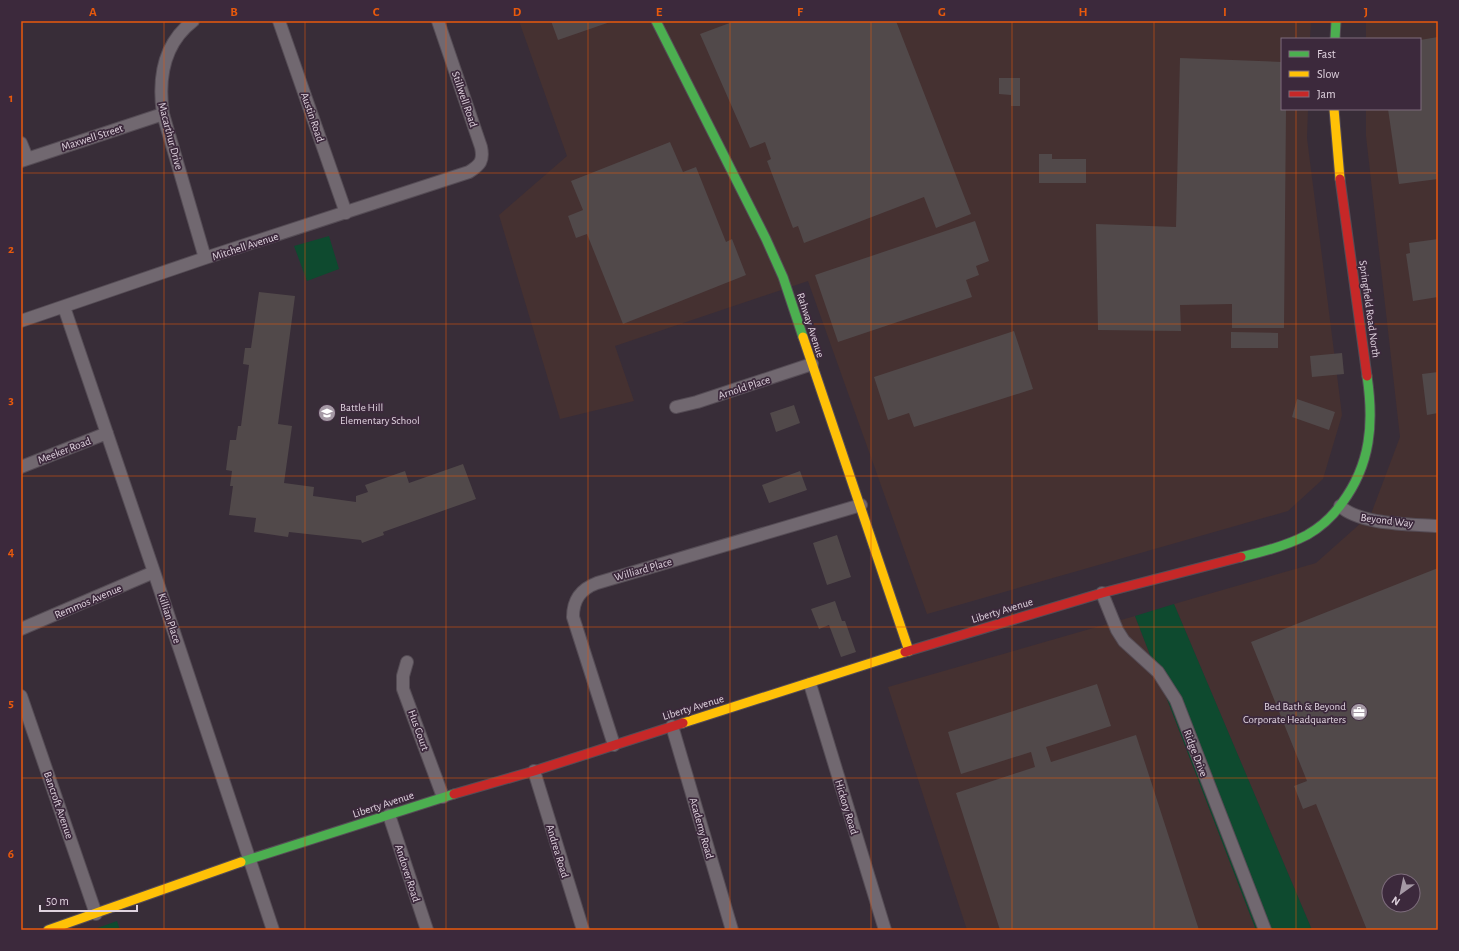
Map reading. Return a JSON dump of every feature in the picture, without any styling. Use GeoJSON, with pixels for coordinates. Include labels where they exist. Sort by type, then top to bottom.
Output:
{"type":"FeatureCollection","features":[{"type":"Feature","properties":{"kind":"street","name":"Macarthur Drive"},"geometry":{"type":"LineString","coordinates":[[193,21],[178,35],[164,63],[161,84],[163,114],[205,258]]}},
{"type":"Feature","properties":{"kind":"street","name":"Austin Road"},"geometry":{"type":"LineString","coordinates":[[279,21],[346,213]]}},
{"type":"Feature","properties":{"kind":"street","name":"Stillwell Road"},"geometry":{"type":"LineString","coordinates":[[438,21],[481,147],[483,157],[479,166],[469,172]]}},
{"type":"Feature","properties":{"kind":"street","name":"Rahway Avenue"},"geometry":{"type":"LineString","coordinates":[[656,21],[769,246],[783,277],[909,650]]}},
{"type":"Feature","properties":{"kind":"street"},"geometry":{"type":"LineString","coordinates":[[1335,38],[1336,21]]}},
{"type":"Feature","properties":{"kind":"street","name":"Springfield Road North"},"geometry":{"type":"LineString","coordinates":[[1334,110],[1342,200],[1369,390],[1371,414],[1370,431],[1363,467],[1354,487],[1340,506]]}},
{"type":"Feature","properties":{"kind":"street","name":"Maxwell Street"},"geometry":{"type":"LineString","coordinates":[[24,160],[163,114]]}},
{"type":"Feature","properties":{"kind":"street"},"geometry":{"type":"LineString","coordinates":[[21,143],[24,160]]}},
{"type":"Feature","properties":{"kind":"street","name":"Mitchell Avenue"},"geometry":{"type":"LineString","coordinates":[[21,321],[205,258],[469,172]]}},
{"type":"Feature","properties":{"kind":"street","name":"Killian Place"},"geometry":{"type":"LineString","coordinates":[[64,307],[273,930]]}},
{"type":"Feature","properties":{"kind":"street","name":"Arnold Place"},"geometry":{"type":"LineString","coordinates":[[676,407],[697,402],[812,364]]}},
{"type":"Feature","properties":{"kind":"street","name":"Meeker Road"},"geometry":{"type":"LineString","coordinates":[[21,466],[107,433]]}},
{"type":"Feature","properties":{"kind":"street","name":"Williard Place"},"geometry":{"type":"LineString","coordinates":[[614,745],[573,617],[573,608],[580,593],[597,583],[861,505]]}},
{"type":"Feature","properties":{"kind":"street","name":"Beyond Way"},"geometry":{"type":"LineString","coordinates":[[1340,506],[1351,514],[1366,520],[1438,526]]}},
{"type":"Feature","properties":{"kind":"street","name":"Liberty Avenue"},"geometry":{"type":"LineString","coordinates":[[48,930],[250,860],[444,797],[534,772],[672,726],[810,684],[909,650],[1102,593],[1288,544],[1321,526],[1340,506]]}},
{"type":"Feature","properties":{"kind":"street","name":"Remmos Avenue"},"geometry":{"type":"LineString","coordinates":[[21,629],[154,572]]}},
{"type":"Feature","properties":{"kind":"street","name":"Ridge Drive"},"geometry":{"type":"LineString","coordinates":[[1102,593],[1117,630],[1124,641],[1158,672],[1176,700],[1265,930]]}},
{"type":"Feature","properties":{"kind":"street","name":"Hus Court"},"geometry":{"type":"LineString","coordinates":[[407,662],[403,676],[403,689],[444,797]]}},
{"type":"Feature","properties":{"kind":"street","name":"Hickory Road"},"geometry":{"type":"LineString","coordinates":[[810,684],[885,930]]}},
{"type":"Feature","properties":{"kind":"street","name":"Bancroft Avenue"},"geometry":{"type":"LineString","coordinates":[[21,696],[96,914]]}},
{"type":"Feature","properties":{"kind":"street","name":"Academy Road"},"geometry":{"type":"LineString","coordinates":[[672,726],[732,930]]}},
{"type":"Feature","properties":{"kind":"street","name":"Andrea Road"},"geometry":{"type":"LineString","coordinates":[[534,772],[583,930]]}},
{"type":"Feature","properties":{"kind":"street","name":"Andover Road"},"geometry":{"type":"LineString","coordinates":[[389,815],[427,930]]}},
{"type":"Feature","properties":{"kind":"shaded area"},"geometry":{"type":"Polygon","coordinates":[[[519,21],[1311,21],[1310,38],[1281,38],[1281,110],[1308,110],[1307,138],[1342,415],[1323,479],[1288,511],[927,614],[808,281],[615,346],[634,401],[560,419],[499,215],[567,156],[519,21]]]}},
{"type":"Feature","properties":{"kind":"shaded area"},"geometry":{"type":"Polygon","coordinates":[[[1366,21],[1438,21],[1438,930],[1312,930],[1174,604],[1316,563],[1371,514],[1400,437],[1366,136],[1366,110],[1421,110],[1421,38],[1366,38],[1366,21]]]}},
{"type":"Feature","properties":{"kind":"shaded area"},"geometry":{"type":"Polygon","coordinates":[[[1135,616],[1256,930],[967,930],[888,687],[1135,616]]]}},
{"type":"Feature","properties":{"kind":"green space"},"geometry":{"type":"Polygon","coordinates":[[[329,236],[339,269],[307,281],[294,246],[329,236]]]}},
{"type":"Feature","properties":{"kind":"green space"},"geometry":{"type":"Polygon","coordinates":[[[1174,604],[1312,930],[1256,930],[1135,616],[1174,604]]]}},
{"type":"Feature","properties":{"kind":"green space"},"geometry":{"type":"Polygon","coordinates":[[[117,921],[120,930],[92,930],[117,921]]]}},
{"type":"Feature","properties":{"kind":"building"},"geometry":{"type":"Polygon","coordinates":[[[551,21],[613,21],[558,40],[551,21]]]}},
{"type":"Feature","properties":{"kind":"building"},"geometry":{"type":"Polygon","coordinates":[[[735,21],[896,21],[971,214],[936,228],[924,197],[804,243],[798,226],[793,228],[767,161],[771,159],[765,142],[750,148],[700,34],[735,21]]]}},
{"type":"Feature","properties":{"kind":"building"},"geometry":{"type":"Polygon","coordinates":[[[1438,37],[1438,179],[1399,184],[1388,110],[1421,110],[1421,40],[1438,37]]]}},
{"type":"Feature","properties":{"kind":"building"},"geometry":{"type":"Polygon","coordinates":[[[1180,58],[1281,62],[1281,110],[1286,110],[1284,328],[1232,328],[1232,304],[1180,305],[1181,331],[1098,330],[1096,224],[1176,227],[1180,58]]]}},
{"type":"Feature","properties":{"kind":"building"},"geometry":{"type":"Polygon","coordinates":[[[999,78],[1020,78],[1020,106],[1011,106],[1011,95],[999,94],[999,78]]]}},
{"type":"Feature","properties":{"kind":"building"},"geometry":{"type":"Polygon","coordinates":[[[670,142],[683,172],[696,167],[726,242],[732,239],[746,275],[623,324],[587,234],[576,238],[568,216],[583,210],[571,181],[670,142]]]}},
{"type":"Feature","properties":{"kind":"building"},"geometry":{"type":"Polygon","coordinates":[[[1039,154],[1052,154],[1052,159],[1086,159],[1086,183],[1039,183],[1039,154]]]}},
{"type":"Feature","properties":{"kind":"building"},"geometry":{"type":"Polygon","coordinates":[[[975,221],[989,261],[976,266],[979,275],[966,280],[972,297],[838,342],[815,275],[975,221]]]}},
{"type":"Feature","properties":{"kind":"building"},"geometry":{"type":"Polygon","coordinates":[[[1438,239],[1438,297],[1413,301],[1406,254],[1410,253],[1409,243],[1438,239]]]}},
{"type":"Feature","properties":{"kind":"building"},"geometry":{"type":"Polygon","coordinates":[[[259,292],[295,296],[278,424],[292,426],[284,483],[314,487],[313,496],[356,502],[356,496],[368,492],[365,485],[405,471],[409,483],[463,464],[476,499],[383,532],[384,535],[362,543],[361,540],[289,532],[288,537],[254,532],[256,518],[229,515],[233,486],[230,486],[232,471],[226,470],[230,440],[236,440],[238,426],[241,426],[249,365],[243,364],[245,348],[251,348],[259,292]]]}},
{"type":"Feature","properties":{"kind":"building"},"geometry":{"type":"Polygon","coordinates":[[[1014,331],[1033,389],[914,427],[909,413],[888,420],[874,377],[1014,331]]]}},
{"type":"Feature","properties":{"kind":"building"},"geometry":{"type":"Polygon","coordinates":[[[1231,332],[1278,333],[1278,348],[1231,348],[1231,332]]]}},
{"type":"Feature","properties":{"kind":"building"},"geometry":{"type":"Polygon","coordinates":[[[1342,353],[1344,374],[1312,377],[1310,356],[1342,353]]]}},
{"type":"Feature","properties":{"kind":"building"},"geometry":{"type":"Polygon","coordinates":[[[1438,372],[1438,413],[1427,415],[1422,374],[1438,372]]]}},
{"type":"Feature","properties":{"kind":"building"},"geometry":{"type":"Polygon","coordinates":[[[1297,399],[1335,412],[1329,430],[1292,417],[1297,399]]]}},
{"type":"Feature","properties":{"kind":"building"},"geometry":{"type":"Polygon","coordinates":[[[794,405],[800,423],[776,432],[770,413],[794,405]]]}},
{"type":"Feature","properties":{"kind":"building"},"geometry":{"type":"Polygon","coordinates":[[[800,471],[807,490],[769,503],[762,485],[800,471]]]}},
{"type":"Feature","properties":{"kind":"building"},"geometry":{"type":"Polygon","coordinates":[[[837,535],[851,577],[827,585],[813,543],[837,535]]]}},
{"type":"Feature","properties":{"kind":"building","name":"Bed Bath & Beyond Corporate Headquarters"},"geometry":{"type":"Polygon","coordinates":[[[1438,568],[1438,930],[1367,930],[1316,804],[1303,809],[1294,786],[1307,781],[1251,642],[1438,568]]]}},
{"type":"Feature","properties":{"kind":"building"},"geometry":{"type":"Polygon","coordinates":[[[835,601],[842,621],[845,621],[856,652],[841,657],[829,625],[819,629],[811,609],[835,601]]]}},
{"type":"Feature","properties":{"kind":"building"},"geometry":{"type":"Polygon","coordinates":[[[1097,684],[1111,726],[1046,747],[1051,762],[1136,735],[1199,930],[1000,930],[956,793],[1035,767],[1031,752],[961,774],[948,732],[1097,684]]]}},
{"type":"Feature","properties":{"kind":"traffic: fast"},"geometry":{"type":"LineString","coordinates":[[656,21],[766,239],[783,277],[803,337]]}},
{"type":"Feature","properties":{"kind":"traffic: fast"},"geometry":{"type":"LineString","coordinates":[[1335,38],[1336,21]]}},
{"type":"Feature","properties":{"kind":"traffic: fast"},"geometry":{"type":"LineString","coordinates":[[1241,557],[1274,548],[1307,535],[1326,521],[1342,503],[1352,488],[1359,473],[1368,442],[1370,410],[1367,376]]}},
{"type":"Feature","properties":{"kind":"traffic: fast"},"geometry":{"type":"LineString","coordinates":[[241,862],[454,794]]}},
{"type":"Feature","properties":{"kind":"traffic: slow"},"geometry":{"type":"LineString","coordinates":[[1334,110],[1340,179]]}},
{"type":"Feature","properties":{"kind":"traffic: slow"},"geometry":{"type":"LineString","coordinates":[[803,337],[909,651]]}},
{"type":"Feature","properties":{"kind":"traffic: slow"},"geometry":{"type":"LineString","coordinates":[[683,723],[905,652]]}},
{"type":"Feature","properties":{"kind":"traffic: slow"},"geometry":{"type":"LineString","coordinates":[[48,930],[241,862]]}},
{"type":"Feature","properties":{"kind":"traffic: jam"},"geometry":{"type":"LineString","coordinates":[[1340,179],[1367,376]]}},
{"type":"Feature","properties":{"kind":"traffic: jam"},"geometry":{"type":"LineString","coordinates":[[905,652],[1102,593],[1241,557]]}},
{"type":"Feature","properties":{"kind":"traffic: jam"},"geometry":{"type":"LineString","coordinates":[[454,794],[534,771],[683,723]]}},
{"type":"Feature","properties":{"kind":"place","name":"Battle Hill Elementary School"},"geometry":{"type":"Point","coordinates":[327,413]}},
{"type":"Feature","properties":{"kind":"place","name":"Bed Bath & Beyond Corporate Headquarters"},"geometry":{"type":"Point","coordinates":[1359,712]}}]}
